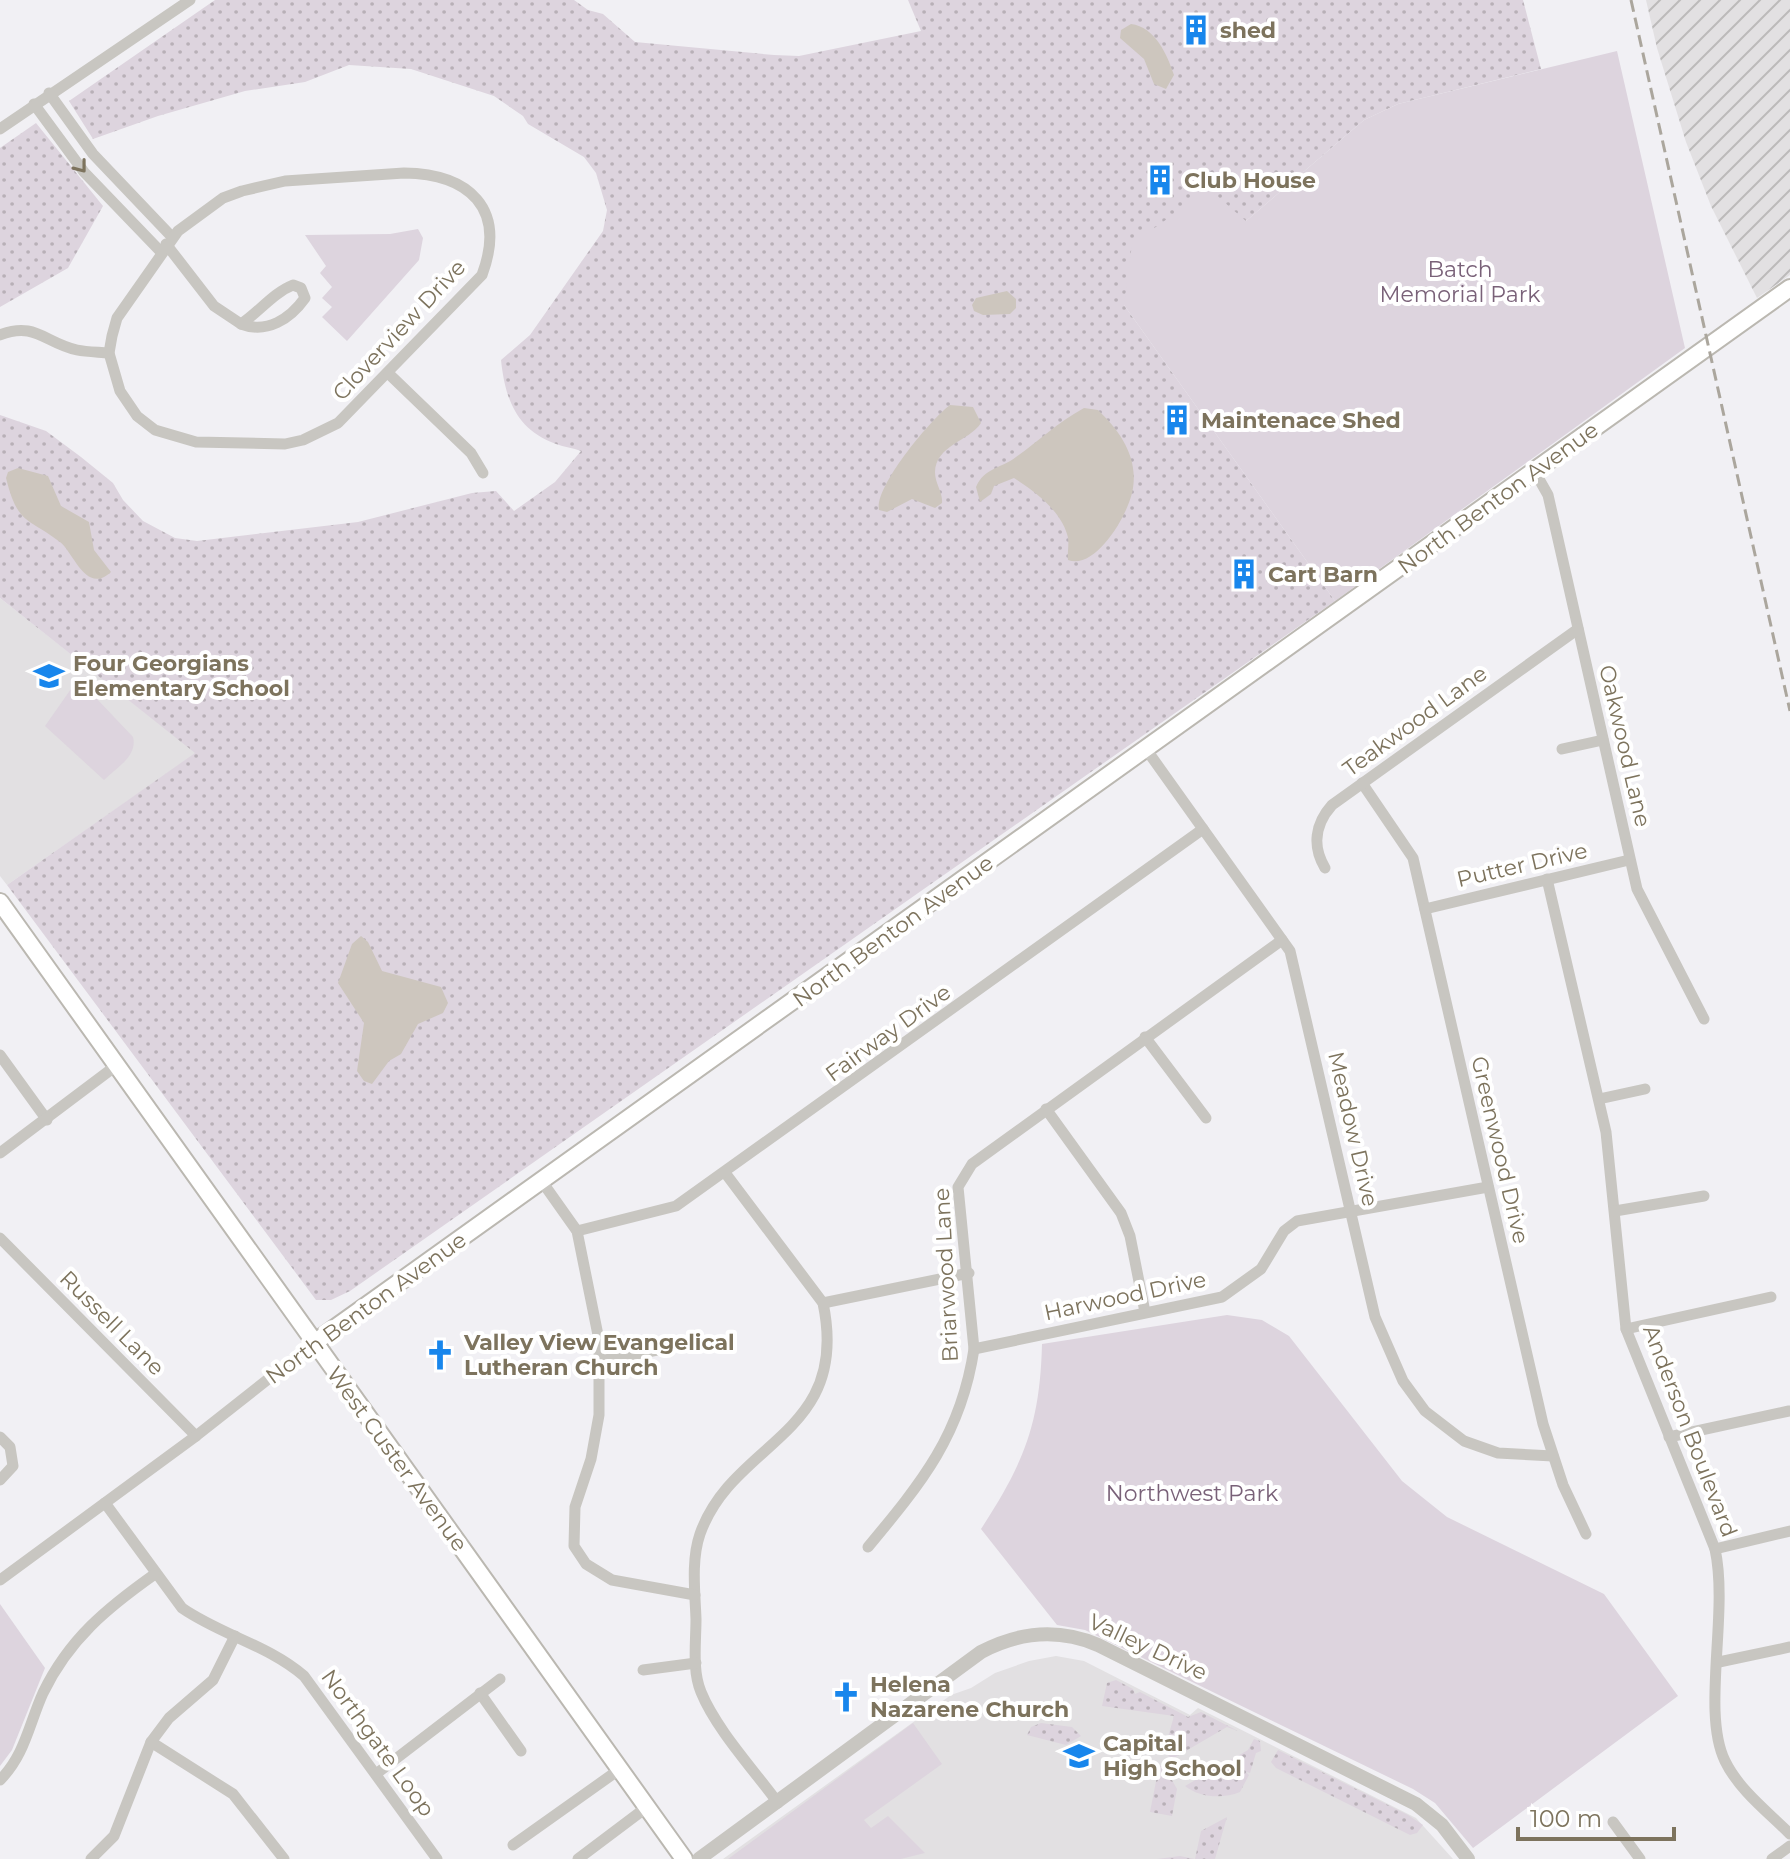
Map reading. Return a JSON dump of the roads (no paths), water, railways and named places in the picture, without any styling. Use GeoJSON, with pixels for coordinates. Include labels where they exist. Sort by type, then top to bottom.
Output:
{"type":"FeatureCollection","features":[{"type":"Feature","properties":{"kind":"main road","name":"North Benton Avenue"},"geometry":{"type":"LineString","coordinates":[[314,1343],[543,1183],[1790,288]]}},
{"type":"Feature","properties":{"kind":"main road","name":"West Custer Avenue"},"geometry":{"type":"LineString","coordinates":[[0,902],[684,1859]]}},
{"type":"Feature","properties":{"kind":"street"},"geometry":{"type":"LineString","coordinates":[[1,126],[190,0]]}},
{"type":"Feature","properties":{"kind":"street"},"geometry":{"type":"LineString","coordinates":[[49,93],[93,154],[214,306],[241,324],[263,328],[279,322],[300,305],[305,298],[304,292],[293,285],[281,289],[263,309],[241,324]]}},
{"type":"Feature","properties":{"kind":"street"},"geometry":{"type":"LineString","coordinates":[[34,104],[84,172],[167,245]]}},
{"type":"Feature","properties":{"kind":"street","name":"Cloverview Drive"},"geometry":{"type":"LineString","coordinates":[[430,173],[470,190],[482,206],[491,230],[491,251],[482,275],[389,374],[338,423],[303,440],[285,444],[196,442],[155,430],[137,416],[120,391],[109,353],[117,318],[167,245],[223,198],[285,181],[430,173]]}},
{"type":"Feature","properties":{"kind":"street"},"geometry":{"type":"LineString","coordinates":[[0,335],[32,330],[77,350],[109,353]]}},
{"type":"Feature","properties":{"kind":"street"},"geometry":{"type":"LineString","coordinates":[[389,374],[471,453],[483,473]]}},
{"type":"Feature","properties":{"kind":"street","name":"Oakwood Lane"},"geometry":{"type":"LineString","coordinates":[[1535,472],[1548,495],[1629,860],[1642,905],[1704,1019]]}},
{"type":"Feature","properties":{"kind":"street","name":"Teakwood Lane"},"geometry":{"type":"LineString","coordinates":[[1325,868],[1317,847],[1319,824],[1332,805],[1578,629]]}},
{"type":"Feature","properties":{"kind":"street"},"geometry":{"type":"LineString","coordinates":[[1562,749],[1603,740]]}},
{"type":"Feature","properties":{"kind":"street","name":"Meadow Drive"},"geometry":{"type":"LineString","coordinates":[[1146,749],[1290,951],[1382,1339],[1414,1397],[1449,1431],[1478,1447],[1518,1457],[1553,1456]]}},
{"type":"Feature","properties":{"kind":"street","name":"Greenwood Drive"},"geometry":{"type":"LineString","coordinates":[[1362,783],[1409,849],[1553,1456],[1586,1534]]}},
{"type":"Feature","properties":{"kind":"street","name":"Fairway Drive"},"geometry":{"type":"LineString","coordinates":[[577,1231],[676,1206],[726,1174],[1203,829]]}},
{"type":"Feature","properties":{"kind":"street","name":"Putter Drive"},"geometry":{"type":"LineString","coordinates":[[1425,909],[1629,860]]}},
{"type":"Feature","properties":{"kind":"street","name":"Anderson Boulevard"},"geometry":{"type":"LineString","coordinates":[[1547,879],[1599,1099],[1615,1211],[1626,1329],[1715,1549],[1722,1590],[1716,1722],[1720,1749],[1735,1777],[1790,1834]]}},
{"type":"Feature","properties":{"kind":"street","name":"Briarwood Lane"},"geometry":{"type":"LineString","coordinates":[[868,1547],[917,1489],[943,1449],[964,1400],[974,1349],[969,1273],[958,1187],[962,1176],[972,1164],[1046,1109],[1282,940]]}},
{"type":"Feature","properties":{"kind":"street"},"geometry":{"type":"LineString","coordinates":[[1145,1037],[1206,1118]]}},
{"type":"Feature","properties":{"kind":"street"},"geometry":{"type":"LineString","coordinates":[[0,1055],[47,1120]]}},
{"type":"Feature","properties":{"kind":"street"},"geometry":{"type":"LineString","coordinates":[[0,1153],[117,1065]]}},
{"type":"Feature","properties":{"kind":"street"},"geometry":{"type":"LineString","coordinates":[[1599,1099],[1645,1089]]}},
{"type":"Feature","properties":{"kind":"street"},"geometry":{"type":"LineString","coordinates":[[1046,1109],[1121,1213],[1130,1236],[1145,1312]]}},
{"type":"Feature","properties":{"kind":"street"},"geometry":{"type":"LineString","coordinates":[[726,1174],[823,1303],[828,1328],[821,1379],[790,1431],[716,1504],[700,1534],[695,1595],[696,1663],[703,1696],[778,1803]]}},
{"type":"Feature","properties":{"kind":"street"},"geometry":{"type":"LineString","coordinates":[[543,1183],[577,1231],[599,1340],[599,1415],[591,1459],[575,1507],[574,1546],[586,1564],[612,1580],[695,1595]]}},
{"type":"Feature","properties":{"kind":"street","name":"Harwood Drive"},"geometry":{"type":"LineString","coordinates":[[974,1349],[1209,1300],[1235,1290],[1261,1269],[1291,1225],[1351,1210],[1488,1187]]}},
{"type":"Feature","properties":{"kind":"street"},"geometry":{"type":"LineString","coordinates":[[1615,1211],[1704,1196]]}},
{"type":"Feature","properties":{"kind":"street","name":"Russell Lane"},"geometry":{"type":"LineString","coordinates":[[0,1238],[196,1436]]}},
{"type":"Feature","properties":{"kind":"street"},"geometry":{"type":"LineString","coordinates":[[823,1303],[969,1273]]}},
{"type":"Feature","properties":{"kind":"street"},"geometry":{"type":"LineString","coordinates":[[1626,1329],[1771,1297]]}},
{"type":"Feature","properties":{"kind":"street","name":"North Benton Avenue"},"geometry":{"type":"LineString","coordinates":[[0,1580],[196,1436],[314,1343]]}},
{"type":"Feature","properties":{"kind":"street"},"geometry":{"type":"LineString","coordinates":[[600,1361],[668,1348]]}},
{"type":"Feature","properties":{"kind":"street"},"geometry":{"type":"LineString","coordinates":[[1669,1437],[1789,1411]]}},
{"type":"Feature","properties":{"kind":"street"},"geometry":{"type":"LineString","coordinates":[[0,1437],[10,1447],[13,1466],[0,1480]]}},
{"type":"Feature","properties":{"kind":"street","name":"Northgate Loop"},"geometry":{"type":"LineString","coordinates":[[105,1503],[182,1608],[283,1658],[304,1676],[437,1859]]}},
{"type":"Feature","properties":{"kind":"street"},"geometry":{"type":"LineString","coordinates":[[1715,1549],[1790,1531]]}},
{"type":"Feature","properties":{"kind":"street"},"geometry":{"type":"LineString","coordinates":[[0,1780],[23,1750],[42,1697],[74,1641],[100,1613],[155,1574]]}},
{"type":"Feature","properties":{"kind":"street","name":"Valley Drive"},"geometry":{"type":"LineString","coordinates":[[699,1859],[981,1652],[1015,1637],[1045,1633],[1076,1637],[1098,1645],[1430,1814],[1468,1859]]}},
{"type":"Feature","properties":{"kind":"street"},"geometry":{"type":"LineString","coordinates":[[91,1859],[114,1836],[151,1742],[169,1718],[213,1680],[235,1636]]}},
{"type":"Feature","properties":{"kind":"street"},"geometry":{"type":"LineString","coordinates":[[1719,1662],[1790,1647]]}},
{"type":"Feature","properties":{"kind":"street"},"geometry":{"type":"LineString","coordinates":[[643,1670],[696,1663]]}},
{"type":"Feature","properties":{"kind":"street"},"geometry":{"type":"LineString","coordinates":[[376,1774],[500,1679]]}},
{"type":"Feature","properties":{"kind":"street"},"geometry":{"type":"LineString","coordinates":[[480,1693],[521,1751]]}},
{"type":"Feature","properties":{"kind":"street"},"geometry":{"type":"LineString","coordinates":[[151,1742],[233,1794],[284,1859]]}},
{"type":"Feature","properties":{"kind":"street"},"geometry":{"type":"LineString","coordinates":[[513,1845],[620,1769]]}},
{"type":"Feature","properties":{"kind":"street"},"geometry":{"type":"LineString","coordinates":[[578,1859],[647,1807]]}},
{"type":"Feature","properties":{"kind":"street"},"geometry":{"type":"LineString","coordinates":[[1613,1822],[1640,1859]]}},
{"type":"Feature","properties":{"kind":"street"},"geometry":{"type":"LineString","coordinates":[[1772,1859],[1790,1846]]}},
{"type":"Feature","properties":{"kind":"railway"},"geometry":{"type":"LineString","coordinates":[[1631,0],[1790,711]]}},
{"type":"Feature","properties":{"kind":"place","name":"shed"},"geometry":{"type":"Point","coordinates":[1196,30]}},
{"type":"Feature","properties":{"kind":"place","name":"Club House"},"geometry":{"type":"Point","coordinates":[1160,180]}},
{"type":"Feature","properties":{"kind":"place","name":"Maintenace Shed"},"geometry":{"type":"Point","coordinates":[1177,420]}},
{"type":"Feature","properties":{"kind":"place","name":"Cart Barn"},"geometry":{"type":"Point","coordinates":[1244,574]}},
{"type":"Feature","properties":{"kind":"place","name":"Four Georgians Elementary School"},"geometry":{"type":"Point","coordinates":[49,676]}},
{"type":"Feature","properties":{"kind":"place","name":"Valley View Evangelical Lutheran Church"},"geometry":{"type":"Point","coordinates":[440,1355]}},
{"type":"Feature","properties":{"kind":"place","name":"Helena Nazarene Church"},"geometry":{"type":"Point","coordinates":[846,1697]}},
{"type":"Feature","properties":{"kind":"place","name":"Capital High School"},"geometry":{"type":"Point","coordinates":[1079,1756]}},
{"type":"Feature","properties":{"kind":"park label","name":"Batch Memorial Park"},"geometry":{"type":"Point","coordinates":[1460,282]}},
{"type":"Feature","properties":{"kind":"park label","name":"Northwest Park"},"geometry":{"type":"Point","coordinates":[1192,1493]}}]}
